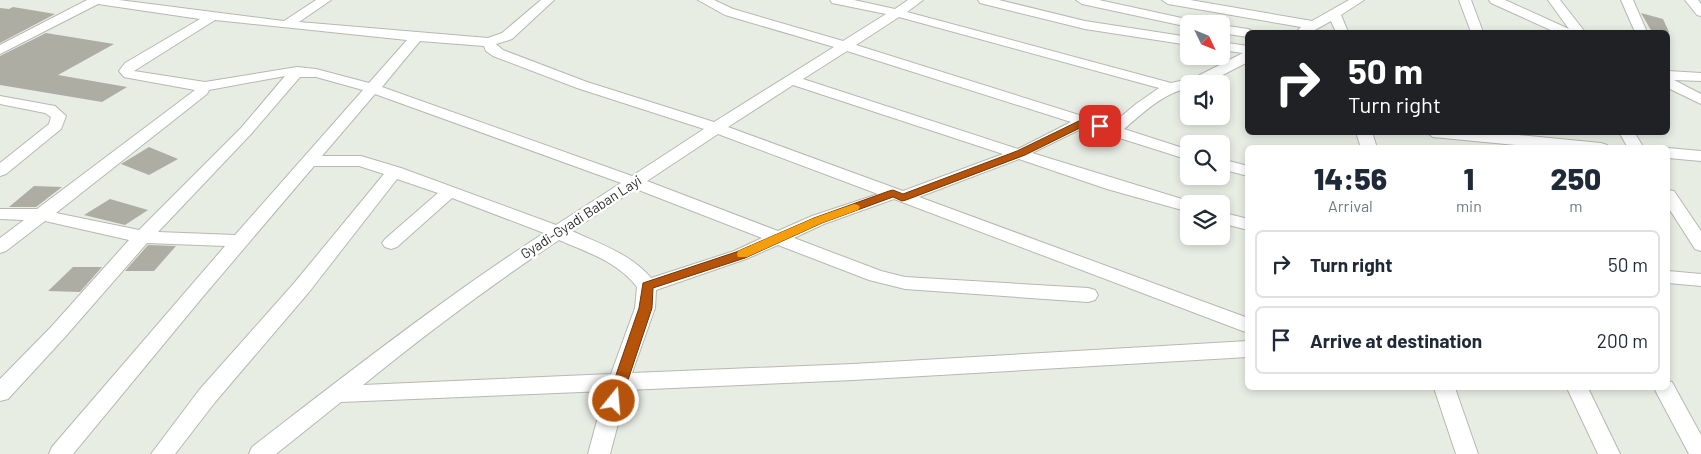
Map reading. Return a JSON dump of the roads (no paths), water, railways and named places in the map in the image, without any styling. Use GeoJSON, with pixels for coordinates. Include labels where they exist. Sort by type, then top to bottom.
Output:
{"type":"FeatureCollection","features":[{"type":"Feature","properties":{"kind":"street"},"geometry":{"type":"LineString","coordinates":[[0,50],[95,0],[212,17],[286,25],[490,42],[507,36],[548,0]]}},
{"type":"Feature","properties":{"kind":"street"},"geometry":{"type":"LineString","coordinates":[[286,25],[325,0]]}},
{"type":"Feature","properties":{"kind":"street"},"geometry":{"type":"LineString","coordinates":[[704,0],[737,14],[846,46],[1180,152]]}},
{"type":"Feature","properties":{"kind":"street"},"geometry":{"type":"LineString","coordinates":[[836,0],[897,13],[1171,87]]}},
{"type":"Feature","properties":{"kind":"street","name":"Gyadi-Gyadi Baban Layi"},"geometry":{"type":"LineString","coordinates":[[260,454],[425,324],[490,277],[716,128],[917,0]]}},
{"type":"Feature","properties":{"kind":"street"},"geometry":{"type":"LineString","coordinates":[[984,0],[1085,25],[1180,40]]}},
{"type":"Feature","properties":{"kind":"street"},"geometry":{"type":"LineString","coordinates":[[1082,0],[1180,22]]}},
{"type":"Feature","properties":{"kind":"street"},"geometry":{"type":"LineString","coordinates":[[1158,36],[1164,0]]}},
{"type":"Feature","properties":{"kind":"street"},"geometry":{"type":"LineString","coordinates":[[1168,0],[1201,3],[1306,29],[1358,0]]}},
{"type":"Feature","properties":{"kind":"street"},"geometry":{"type":"LineString","coordinates":[[1465,0],[1476,30]]}},
{"type":"Feature","properties":{"kind":"street"},"geometry":{"type":"LineString","coordinates":[[1495,0],[1561,30]]}},
{"type":"Feature","properties":{"kind":"street"},"geometry":{"type":"LineString","coordinates":[[1554,0],[1576,30]]}},
{"type":"Feature","properties":{"kind":"street"},"geometry":{"type":"LineString","coordinates":[[1627,0],[1640,30]]}},
{"type":"Feature","properties":{"kind":"street"},"geometry":{"type":"LineString","coordinates":[[1691,0],[1701,12]]}},
{"type":"Feature","properties":{"kind":"street"},"geometry":{"type":"LineString","coordinates":[[1334,13],[1341,30]]}},
{"type":"Feature","properties":{"kind":"street"},"geometry":{"type":"LineString","coordinates":[[212,17],[130,66],[126,71],[129,74],[200,85],[202,87],[296,72],[316,73],[372,88],[634,182],[863,272],[905,283],[1088,295]]}},
{"type":"Feature","properties":{"kind":"street"},"geometry":{"type":"LineString","coordinates":[[1230,30],[1245,33]]}},
{"type":"Feature","properties":{"kind":"street"},"geometry":{"type":"LineString","coordinates":[[60,454],[417,37]]}},
{"type":"Feature","properties":{"kind":"street"},"geometry":{"type":"LineString","coordinates":[[490,42],[491,48],[498,54],[582,85],[716,128],[1146,286],[1245,325]]}},
{"type":"Feature","properties":{"kind":"street"},"geometry":{"type":"LineString","coordinates":[[1230,47],[1245,50]]}},
{"type":"Feature","properties":{"kind":"street"},"geometry":{"type":"LineString","coordinates":[[1114,130],[1141,107],[1171,87],[1198,82],[1245,58]]}},
{"type":"Feature","properties":{"kind":"street"},"geometry":{"type":"LineString","coordinates":[[0,392],[58,332],[143,237],[246,131],[296,72]]}},
{"type":"Feature","properties":{"kind":"street"},"geometry":{"type":"LineString","coordinates":[[1670,75],[1701,77]]}},
{"type":"Feature","properties":{"kind":"street"},"geometry":{"type":"LineString","coordinates":[[792,80],[1180,205]]}},
{"type":"Feature","properties":{"kind":"street"},"geometry":{"type":"LineString","coordinates":[[1670,83],[1701,100]]}},
{"type":"Feature","properties":{"kind":"street"},"geometry":{"type":"LineString","coordinates":[[0,247],[195,98],[202,91],[202,87]]}},
{"type":"Feature","properties":{"kind":"street"},"geometry":{"type":"LineString","coordinates":[[1685,92],[1701,112]]}},
{"type":"Feature","properties":{"kind":"street"},"geometry":{"type":"LineString","coordinates":[[0,100],[50,109],[59,116],[56,126],[0,171]]}},
{"type":"Feature","properties":{"kind":"street"},"geometry":{"type":"LineString","coordinates":[[647,286],[740,255],[818,220],[898,196],[1021,153],[1085,121]]}},
{"type":"Feature","properties":{"kind":"street"},"geometry":{"type":"LineString","coordinates":[[1444,135],[1469,142],[1529,140],[1574,145]]}},
{"type":"Feature","properties":{"kind":"street"},"geometry":{"type":"LineString","coordinates":[[1670,153],[1701,156]]}},
{"type":"Feature","properties":{"kind":"street"},"geometry":{"type":"LineString","coordinates":[[310,160],[355,160],[395,171],[558,232],[613,257],[635,271],[647,286],[645,308],[618,383],[599,454]]}},
{"type":"Feature","properties":{"kind":"street"},"geometry":{"type":"LineString","coordinates":[[1230,166],[1245,170]]}},
{"type":"Feature","properties":{"kind":"street"},"geometry":{"type":"LineString","coordinates":[[162,454],[208,395],[302,287],[395,171]]}},
{"type":"Feature","properties":{"kind":"street"},"geometry":{"type":"LineString","coordinates":[[391,243],[450,191]]}},
{"type":"Feature","properties":{"kind":"street"},"geometry":{"type":"LineString","coordinates":[[1670,198],[1701,245]]}},
{"type":"Feature","properties":{"kind":"street"},"geometry":{"type":"LineString","coordinates":[[0,214],[42,215],[143,237],[241,241]]}},
{"type":"Feature","properties":{"kind":"street"},"geometry":{"type":"LineString","coordinates":[[1230,220],[1245,224]]}},
{"type":"Feature","properties":{"kind":"street"},"geometry":{"type":"LineString","coordinates":[[1670,277],[1701,280]]}},
{"type":"Feature","properties":{"kind":"street"},"geometry":{"type":"LineString","coordinates":[[338,394],[853,372],[1245,348]]}},
{"type":"Feature","properties":{"kind":"street"},"geometry":{"type":"LineString","coordinates":[[1446,390],[1467,454]]}},
{"type":"Feature","properties":{"kind":"street"},"geometry":{"type":"LineString","coordinates":[[1579,390],[1608,454]]}},
{"type":"Feature","properties":{"kind":"street"},"geometry":{"type":"LineString","coordinates":[[1666,390],[1700,454]]}}]}
